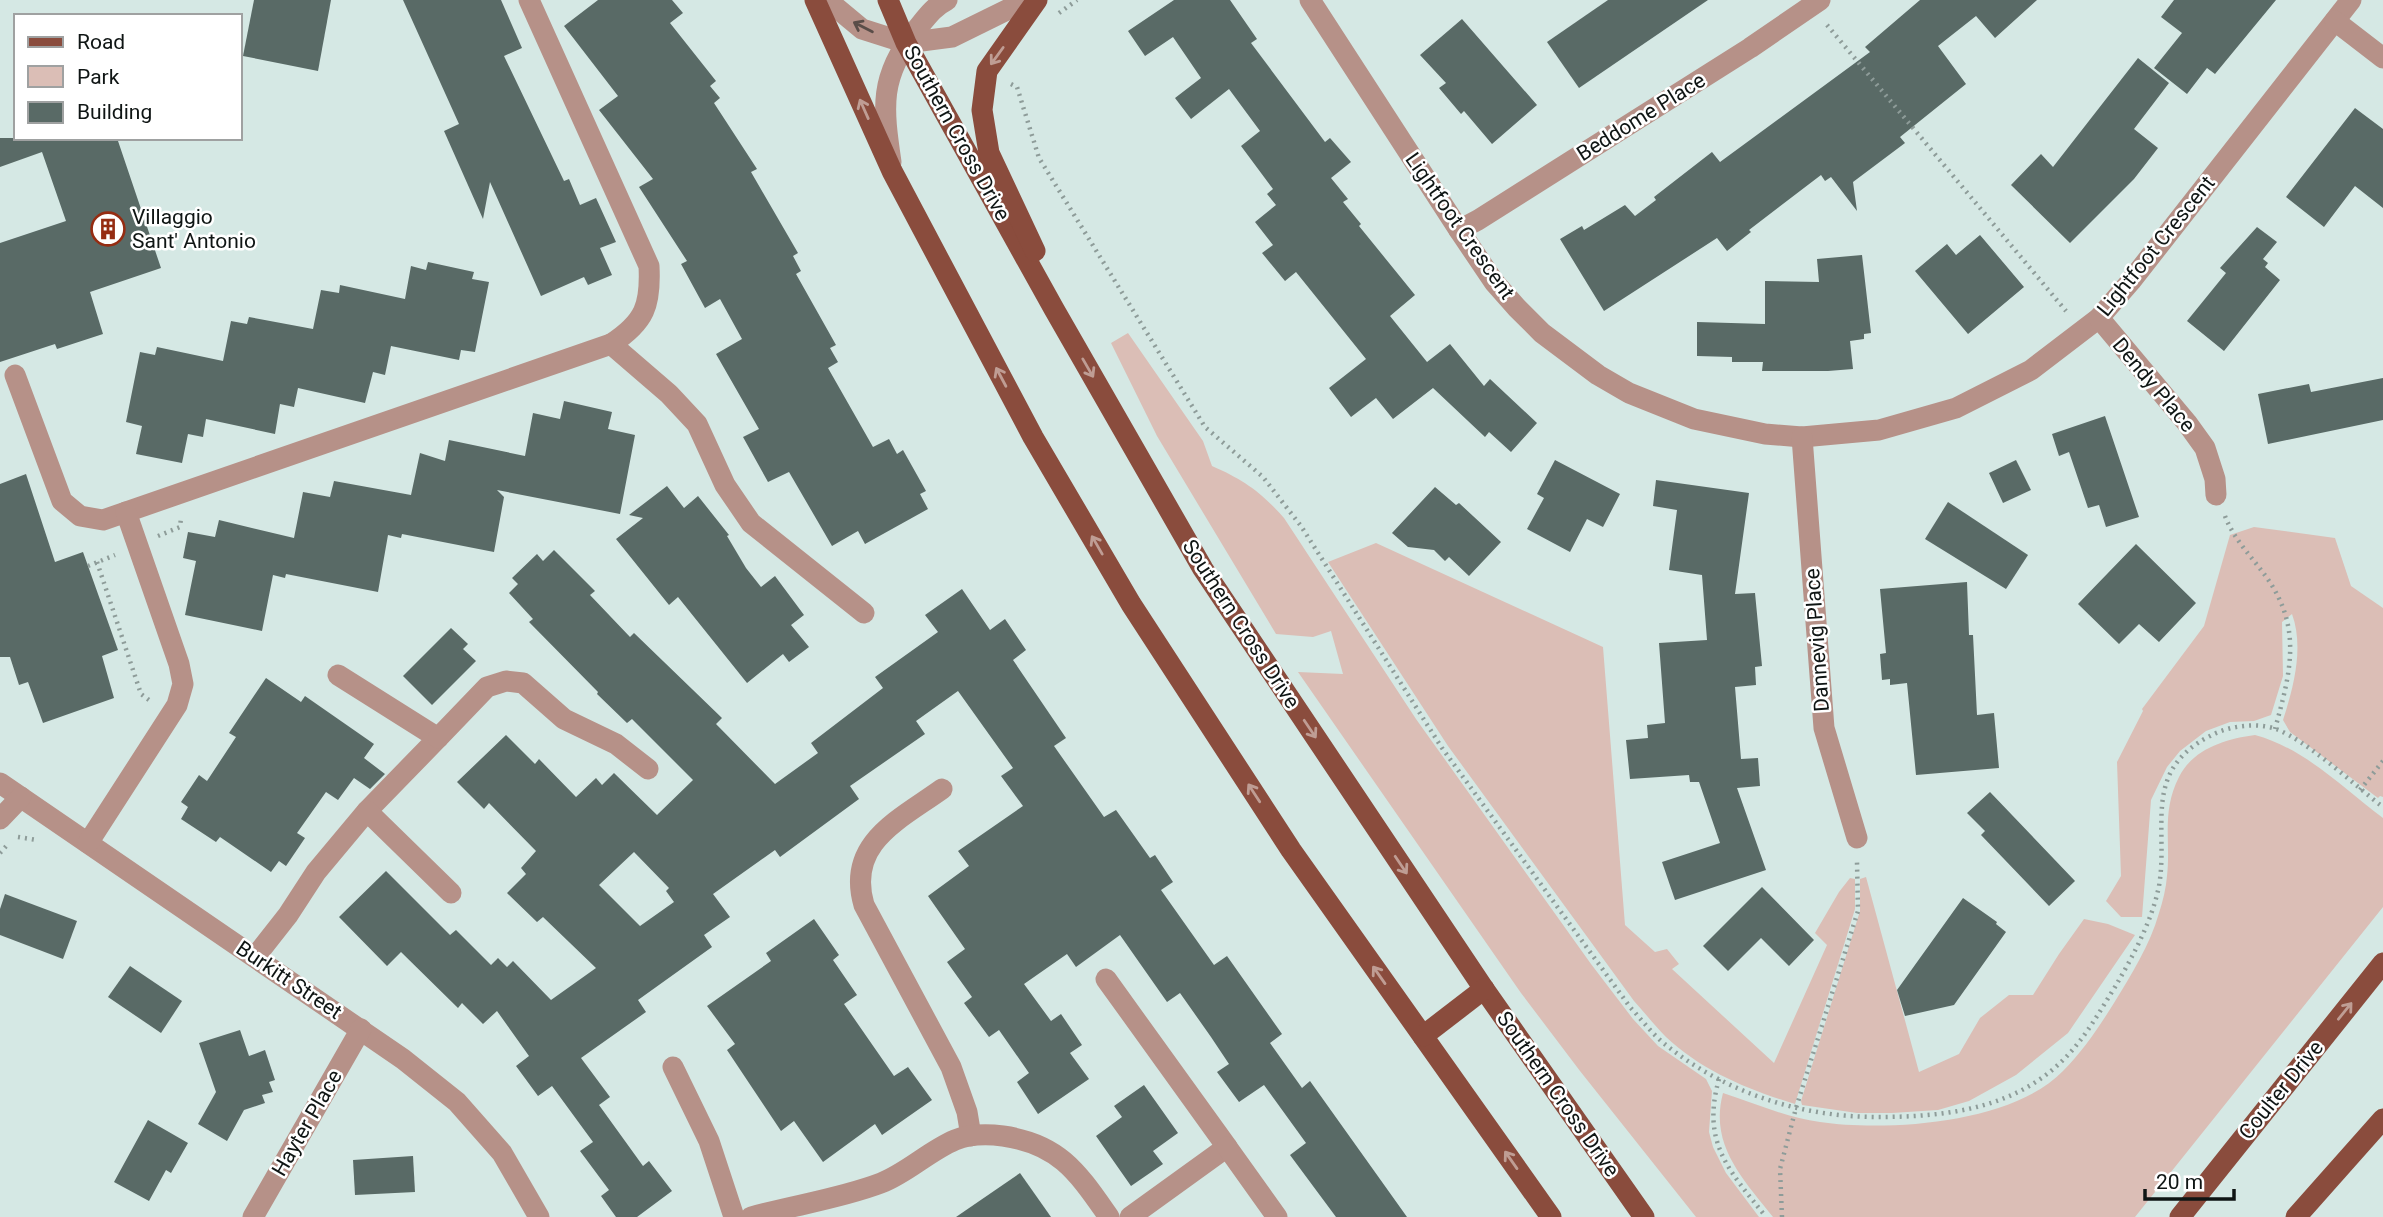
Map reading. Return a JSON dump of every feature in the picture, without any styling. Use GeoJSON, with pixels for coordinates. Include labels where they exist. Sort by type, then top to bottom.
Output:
{"type":"FeatureCollection","features":[{"type":"Feature","properties":{"kind":"main road"},"geometry":{"type":"LineString","coordinates":[[815,0],[892,172],[1033,437],[1131,604],[1291,850],[1551,1217]]}},
{"type":"Feature","properties":{"kind":"main road","name":"Southern Cross Drive"},"geometry":{"type":"LineString","coordinates":[[888,0],[906,43],[1202,569],[1484,989],[1644,1217]]}},
{"type":"Feature","properties":{"kind":"main road"},"geometry":{"type":"LineString","coordinates":[[1037,0],[987,71],[982,110],[989,153],[1032,241],[1054,309]]}},
{"type":"Feature","properties":{"kind":"main road","name":"Coulter Drive"},"geometry":{"type":"LineString","coordinates":[[2180,1217],[2383,963]]}},
{"type":"Feature","properties":{"kind":"main road"},"geometry":{"type":"LineString","coordinates":[[1423,1036],[1484,989]]}},
{"type":"Feature","properties":{"kind":"main road"},"geometry":{"type":"LineString","coordinates":[[2296,1217],[2383,1119]]}},
{"type":"Feature","properties":{"kind":"street"},"geometry":{"type":"LineString","coordinates":[[15,375],[62,501],[80,516],[103,520],[611,344],[626,334],[645,311],[650,293],[649,265],[528,0]]}},
{"type":"Feature","properties":{"kind":"street"},"geometry":{"type":"LineString","coordinates":[[827,0],[862,29],[906,43],[952,37],[1027,0]]}},
{"type":"Feature","properties":{"kind":"street"},"geometry":{"type":"LineString","coordinates":[[892,172],[885,117],[887,82],[906,43],[936,5],[947,0]]}},
{"type":"Feature","properties":{"kind":"street","name":"Lightfoot Crescent"},"geometry":{"type":"LineString","coordinates":[[1310,0],[1494,282],[1542,333],[1598,375],[1629,393],[1694,419],[1765,434],[1802,437],[1879,430],[1956,408],[2031,370],[2090,325],[2131,281],[2351,0]]}},
{"type":"Feature","properties":{"kind":"street","name":"Beddome Place"},"geometry":{"type":"LineString","coordinates":[[1459,230],[1750,48],[1816,3]]}},
{"type":"Feature","properties":{"kind":"street"},"geometry":{"type":"LineString","coordinates":[[2335,21],[2383,58]]}},
{"type":"Feature","properties":{"kind":"street","name":"Dendy Place"},"geometry":{"type":"LineString","coordinates":[[2090,325],[2188,423],[2205,448],[2215,479],[2216,495]]}},
{"type":"Feature","properties":{"kind":"street"},"geometry":{"type":"LineString","coordinates":[[611,344],[669,394],[697,424],[725,485],[751,523],[864,612]]}},
{"type":"Feature","properties":{"kind":"street","name":"Dannevig Place"},"geometry":{"type":"LineString","coordinates":[[1802,437],[1824,728],[1857,838]]}},
{"type":"Feature","properties":{"kind":"street"},"geometry":{"type":"LineString","coordinates":[[88,843],[177,705],[183,684],[179,664],[126,512]]}},
{"type":"Feature","properties":{"kind":"street"},"geometry":{"type":"LineString","coordinates":[[338,675],[438,738]]}},
{"type":"Feature","properties":{"kind":"street"},"geometry":{"type":"LineString","coordinates":[[255,957],[288,915],[316,872],[367,811],[487,687],[506,681],[523,683],[564,719],[616,744],[648,769]]}},
{"type":"Feature","properties":{"kind":"street","name":"Burkitt Street"},"geometry":{"type":"LineString","coordinates":[[0,783],[404,1059],[457,1102],[502,1153],[539,1217]]}},
{"type":"Feature","properties":{"kind":"street"},"geometry":{"type":"LineString","coordinates":[[942,789],[878,835],[862,860],[859,888],[864,905],[951,1068],[967,1112],[971,1136]]}},
{"type":"Feature","properties":{"kind":"street"},"geometry":{"type":"LineString","coordinates":[[0,819],[21,797]]}},
{"type":"Feature","properties":{"kind":"street"},"geometry":{"type":"LineString","coordinates":[[367,811],[451,893]]}},
{"type":"Feature","properties":{"kind":"street"},"geometry":{"type":"LineString","coordinates":[[1106,979],[1278,1217]]}},
{"type":"Feature","properties":{"kind":"street","name":"Hayter Place"},"geometry":{"type":"LineString","coordinates":[[253,1217],[360,1029]]}},
{"type":"Feature","properties":{"kind":"street"},"geometry":{"type":"LineString","coordinates":[[673,1067],[709,1142],[734,1217]]}},
{"type":"Feature","properties":{"kind":"street"},"geometry":{"type":"LineString","coordinates":[[751,1217],[833,1198],[883,1182],[955,1140],[990,1134],[1027,1140],[1059,1156],[1084,1181],[1109,1217]]}},
{"type":"Feature","properties":{"kind":"street"},"geometry":{"type":"LineString","coordinates":[[1130,1217],[1227,1147]]}},
{"type":"Feature","properties":{"kind":"path"},"geometry":{"type":"LineString","coordinates":[[1816,3],[2090,325]]}},
{"type":"Feature","properties":{"kind":"path"},"geometry":{"type":"LineString","coordinates":[[1017,87],[1039,158],[1205,427],[1263,477],[1301,526],[1442,748],[1630,1007],[1664,1044],[1698,1068],[1776,1103],[1845,1117],[1922,1115],[1965,1110],[1996,1102],[2031,1087],[2068,1055],[2099,1013],[2124,972],[2148,922],[2159,885],[2161,803],[2172,771],[2194,745],[2211,735],[2240,726],[2275,729],[2299,742],[2383,807]]}},
{"type":"Feature","properties":{"kind":"path"},"geometry":{"type":"LineString","coordinates":[[2216,495],[2231,531],[2268,580],[2283,605],[2292,640],[2289,679],[2275,729]]}},
{"type":"Feature","properties":{"kind":"path"},"geometry":{"type":"LineString","coordinates":[[97,562],[141,694],[170,715]]}},
{"type":"Feature","properties":{"kind":"path"},"geometry":{"type":"LineString","coordinates":[[2360,790],[2383,761]]}},
{"type":"Feature","properties":{"kind":"path"},"geometry":{"type":"LineString","coordinates":[[1782,1217],[1780,1169],[1796,1108],[1858,911],[1857,838]]}},
{"type":"Feature","properties":{"kind":"path"},"geometry":{"type":"LineString","coordinates":[[1719,1079],[1712,1114],[1717,1142],[1735,1177],[1766,1217]]}},
{"type":"Feature","properties":{"kind":"green space"},"geometry":{"type":"Polygon","coordinates":[[[1128,333],[1203,441],[1212,466],[1251,488],[1284,518],[1416,719],[1633,1019],[1658,1046],[1706,1079],[1712,1091],[1709,1132],[1713,1147],[1726,1173],[1759,1217],[1696,1217],[1521,993],[1298,672],[1343,674],[1331,631],[1313,637],[1276,634],[1157,436],[1111,343],[1128,333]]]}},
{"type":"Feature","properties":{"kind":"green space"},"geometry":{"type":"Polygon","coordinates":[[[2254,527],[2335,538],[2351,586],[2383,608],[2383,797],[2378,798],[2290,732],[2283,720],[2296,667],[2297,640],[2292,614],[2282,622],[2283,676],[2271,715],[2254,721],[2230,722],[2206,731],[2180,751],[2167,767],[2151,800],[2142,917],[2121,917],[2106,901],[2121,876],[2117,762],[2142,709],[2204,626],[2230,535],[2254,527]]]}},
{"type":"Feature","properties":{"kind":"green space"},"geometry":{"type":"Polygon","coordinates":[[[1376,543],[1603,647],[1625,925],[1655,952],[1667,949],[1679,964],[1672,969],[1774,1063],[1827,945],[1815,933],[1839,892],[1850,878],[1855,879],[1855,909],[1795,1104],[1743,1086],[1695,1060],[1666,1037],[1634,1001],[1448,746],[1328,562],[1376,543]]]}},
{"type":"Feature","properties":{"kind":"green space"},"geometry":{"type":"Polygon","coordinates":[[[2255,735],[2290,749],[2306,759],[2383,818],[2383,907],[2135,1217],[1773,1217],[1740,1175],[1725,1145],[1720,1112],[1723,1093],[1808,1120],[1880,1126],[1948,1120],[1982,1113],[2041,1089],[2063,1071],[2090,1038],[2127,982],[2151,937],[2165,890],[2170,802],[2185,767],[2201,752],[2211,747],[2232,739],[2255,735]]]}},
{"type":"Feature","properties":{"kind":"green space"},"geometry":{"type":"Polygon","coordinates":[[[1866,877],[1919,1072],[1959,1054],[1980,1018],[2009,995],[2033,995],[2084,919],[2108,924],[2135,935],[2068,1033],[2016,1075],[1969,1101],[1938,1110],[1892,1113],[1857,1113],[1802,1105],[1801,1101],[1860,911],[1860,879],[1866,877]]]}},
{"type":"Feature","properties":{"kind":"building"},"geometry":{"type":"Polygon","coordinates":[[[254,0],[331,0],[318,71],[243,56],[254,0]]]}},
{"type":"Feature","properties":{"kind":"building"},"geometry":{"type":"Polygon","coordinates":[[[403,0],[501,0],[522,48],[504,56],[564,181],[569,179],[580,205],[596,198],[616,242],[600,248],[612,275],[588,285],[584,277],[541,296],[490,182],[483,219],[444,131],[459,124],[403,0]]]}},
{"type":"Feature","properties":{"kind":"building"},"geometry":{"type":"Polygon","coordinates":[[[598,0],[672,0],[683,13],[670,23],[716,81],[710,86],[720,98],[714,103],[757,169],[751,172],[798,253],[793,256],[801,271],[796,274],[836,345],[830,348],[838,362],[828,368],[873,447],[889,439],[897,454],[903,450],[926,491],[920,494],[928,509],[865,544],[858,531],[832,546],[789,472],[768,482],[743,437],[759,429],[716,354],[742,339],[720,299],[705,308],[681,264],[687,261],[639,187],[653,179],[599,110],[618,96],[564,26],[598,0]]]}},
{"type":"Feature","properties":{"kind":"building"},"geometry":{"type":"Polygon","coordinates":[[[1174,0],[1230,0],[1257,39],[1251,43],[1325,142],[1330,138],[1351,162],[1331,178],[1348,199],[1343,202],[1361,224],[1359,226],[1415,295],[1390,316],[1427,362],[1450,344],[1484,386],[1490,379],[1537,423],[1511,452],[1489,432],[1485,437],[1433,388],[1393,419],[1376,398],[1351,417],[1329,388],[1366,359],[1296,272],[1285,281],[1262,253],[1273,245],[1255,222],[1276,205],[1267,194],[1273,189],[1241,146],[1260,131],[1229,89],[1191,119],[1175,98],[1201,78],[1173,37],[1145,56],[1128,31],[1174,0]]]}},
{"type":"Feature","properties":{"kind":"building"},"geometry":{"type":"Polygon","coordinates":[[[1608,0],[1708,0],[1579,88],[1547,42],[1608,0]]]}},
{"type":"Feature","properties":{"kind":"building"},"geometry":{"type":"Polygon","coordinates":[[[1920,0],[2037,0],[1995,38],[1976,16],[1938,46],[1966,84],[1900,137],[1905,143],[1853,182],[1857,211],[1831,177],[1825,181],[1821,175],[1749,230],[1751,232],[1727,251],[1717,238],[1604,311],[1560,239],[1582,226],[1584,230],[1625,205],[1635,216],[1656,200],[1654,197],[1712,152],[1720,162],[1870,52],[1865,47],[1920,0]]]}},
{"type":"Feature","properties":{"kind":"building"},"geometry":{"type":"Polygon","coordinates":[[[2174,0],[2276,0],[2215,74],[2207,68],[2187,94],[2154,68],[2182,33],[2161,17],[2174,0]]]}},
{"type":"Feature","properties":{"kind":"building"},"geometry":{"type":"Polygon","coordinates":[[[1462,19],[1537,105],[1492,144],[1464,111],[1461,114],[1439,88],[1446,83],[1420,55],[1462,19]]]}},
{"type":"Feature","properties":{"kind":"building"},"geometry":{"type":"Polygon","coordinates":[[[2138,58],[2169,83],[2134,129],[2158,148],[2134,179],[2070,243],[2011,185],[2041,154],[2053,167],[2138,58]]]}},
{"type":"Feature","properties":{"kind":"building"},"geometry":{"type":"Polygon","coordinates":[[[2355,108],[2383,129],[2383,208],[2355,186],[2324,227],[2286,197],[2355,108]]]}},
{"type":"Feature","properties":{"kind":"building","name":"Villaggio Sant' Antonio"},"geometry":{"type":"Polygon","coordinates":[[[0,138],[118,140],[161,268],[90,292],[103,334],[57,349],[55,344],[0,362],[0,243],[66,221],[42,152],[0,167],[0,138]]]}},
{"type":"Feature","properties":{"kind":"building"},"geometry":{"type":"Polygon","coordinates":[[[2257,227],[2277,242],[2263,259],[2268,263],[2265,267],[2280,280],[2224,351],[2187,321],[2226,273],[2220,268],[2257,227]]]}},
{"type":"Feature","properties":{"kind":"building"},"geometry":{"type":"Polygon","coordinates":[[[1980,235],[2024,287],[1968,334],[1915,271],[1947,244],[1956,255],[1980,235]]]}},
{"type":"Feature","properties":{"kind":"building"},"geometry":{"type":"Polygon","coordinates":[[[1862,255],[1871,333],[1864,334],[1864,339],[1850,341],[1853,369],[1762,371],[1763,362],[1732,362],[1732,357],[1697,356],[1697,322],[1765,324],[1765,281],[1819,282],[1817,259],[1862,255]]]}},
{"type":"Feature","properties":{"kind":"building"},"geometry":{"type":"Polygon","coordinates":[[[428,262],[474,272],[472,279],[489,282],[475,352],[461,350],[459,360],[391,346],[385,375],[373,372],[365,403],[298,388],[294,407],[280,404],[275,434],[206,419],[203,437],[188,434],[182,463],[136,454],[142,426],[126,422],[140,352],[155,355],[157,347],[223,361],[231,321],[247,324],[249,317],[313,329],[321,290],[339,293],[340,285],[405,299],[411,266],[426,270],[428,262]]]}},
{"type":"Feature","properties":{"kind":"building"},"geometry":{"type":"Polygon","coordinates":[[[2383,378],[2383,420],[2268,444],[2258,394],[2309,384],[2311,392],[2383,378]]]}},
{"type":"Feature","properties":{"kind":"building"},"geometry":{"type":"Polygon","coordinates":[[[564,401],[612,412],[608,429],[635,435],[620,514],[497,490],[504,497],[494,552],[402,534],[401,538],[388,535],[378,592],[286,574],[285,578],[273,575],[262,631],[185,615],[196,561],[183,558],[188,532],[215,537],[219,520],[294,538],[303,492],[330,497],[334,481],[411,495],[420,453],[445,461],[449,440],[525,456],[533,413],[560,419],[564,401]]]}},
{"type":"Feature","properties":{"kind":"building"},"geometry":{"type":"Polygon","coordinates":[[[2105,416],[2139,517],[2106,527],[2099,505],[2088,508],[2069,452],[2059,456],[2052,434],[2105,416]]]}},
{"type":"Feature","properties":{"kind":"building"},"geometry":{"type":"Polygon","coordinates":[[[1555,460],[1620,494],[1603,527],[1587,519],[1570,552],[1527,529],[1544,498],[1537,494],[1555,460]]]}},
{"type":"Feature","properties":{"kind":"building"},"geometry":{"type":"Polygon","coordinates":[[[2016,460],[2031,490],[2003,503],[1989,473],[2016,460]]]}},
{"type":"Feature","properties":{"kind":"building"},"geometry":{"type":"Polygon","coordinates":[[[26,474],[55,562],[83,552],[118,650],[102,656],[114,698],[43,723],[28,682],[19,685],[10,657],[0,657],[0,484],[26,474]]]}},
{"type":"Feature","properties":{"kind":"building"},"geometry":{"type":"Polygon","coordinates":[[[1656,480],[1749,493],[1735,594],[1755,593],[1762,666],[1755,667],[1756,685],[1735,687],[1741,759],[1758,758],[1760,786],[1737,788],[1766,870],[1675,900],[1662,862],[1720,843],[1699,782],[1690,782],[1689,775],[1630,779],[1626,740],[1648,738],[1647,725],[1665,723],[1659,643],[1707,640],[1702,575],[1669,570],[1677,510],[1653,506],[1656,480]]]}},
{"type":"Feature","properties":{"kind":"building"},"geometry":{"type":"Polygon","coordinates":[[[667,486],[684,508],[698,496],[729,535],[727,536],[746,568],[761,587],[775,576],[804,615],[791,625],[809,647],[789,662],[783,654],[747,683],[678,597],[669,605],[616,539],[643,518],[629,515],[667,486]]]}},
{"type":"Feature","properties":{"kind":"building"},"geometry":{"type":"Polygon","coordinates":[[[1435,487],[1456,505],[1459,503],[1501,542],[1469,576],[1449,557],[1445,561],[1434,550],[1408,547],[1392,533],[1435,487]]]}},
{"type":"Feature","properties":{"kind":"building"},"geometry":{"type":"Polygon","coordinates":[[[1948,502],[2028,555],[2006,589],[1925,539],[1948,502]]]}},
{"type":"Feature","properties":{"kind":"building"},"geometry":{"type":"Polygon","coordinates":[[[2136,544],[2196,603],[2159,642],[2139,624],[2119,644],[2078,604],[2136,544]]]}},
{"type":"Feature","properties":{"kind":"building"},"geometry":{"type":"Polygon","coordinates":[[[554,550],[595,591],[590,595],[630,637],[634,633],[722,718],[716,724],[775,784],[818,753],[811,743],[883,688],[875,677],[938,632],[925,615],[962,589],[990,630],[1005,619],[1026,650],[1013,660],[1066,738],[1054,746],[1104,817],[1116,810],[1150,858],[1155,855],[1173,882],[1161,890],[1214,965],[1227,956],[1282,1034],[1270,1043],[1302,1088],[1310,1081],[1407,1217],[1336,1217],[1290,1155],[1306,1143],[1264,1085],[1239,1102],[1217,1072],[1229,1064],[1180,993],[1167,1002],[1120,935],[1076,967],[1067,954],[1024,984],[1051,1021],[1061,1014],[1082,1045],[1070,1053],[1089,1079],[1038,1114],[1017,1082],[1029,1073],[999,1030],[989,1037],[964,1003],[972,997],[947,962],[965,949],[928,896],[969,866],[958,851],[1023,806],[1001,776],[1013,768],[958,691],[916,721],[925,734],[850,786],[859,799],[780,857],[775,850],[713,894],[730,917],[704,935],[712,947],[638,1000],[646,1012],[581,1058],[610,1097],[599,1105],[643,1166],[649,1161],[672,1191],[637,1217],[616,1217],[601,1196],[609,1190],[580,1151],[593,1142],[552,1086],[538,1096],[516,1066],[529,1056],[497,1011],[483,1024],[462,1003],[458,1008],[401,952],[387,966],[339,917],[386,871],[450,935],[456,930],[491,965],[498,958],[507,967],[513,961],[551,1000],[596,968],[543,917],[537,922],[507,893],[526,874],[521,868],[536,851],[489,803],[484,809],[457,782],[506,735],[535,764],[539,759],[576,797],[596,778],[602,785],[614,773],[657,815],[693,780],[632,719],[627,723],[597,694],[598,692],[529,622],[533,619],[509,593],[518,584],[512,578],[537,554],[543,561],[554,550]],[[634,852],[599,885],[640,926],[674,902],[666,891],[669,888],[634,852]]]}},
{"type":"Feature","properties":{"kind":"building"},"geometry":{"type":"Polygon","coordinates":[[[1967,582],[1977,715],[1994,713],[1999,768],[1916,775],[1907,683],[1890,685],[1890,679],[1882,680],[1880,654],[1886,653],[1880,589],[1967,582]]]}},
{"type":"Feature","properties":{"kind":"building"},"geometry":{"type":"Polygon","coordinates":[[[451,628],[468,644],[463,649],[476,661],[432,705],[403,676],[451,628]]]}},
{"type":"Feature","properties":{"kind":"building"},"geometry":{"type":"Polygon","coordinates":[[[266,678],[301,702],[305,696],[374,744],[364,758],[385,774],[370,789],[354,778],[338,800],[326,792],[297,833],[305,838],[286,866],[279,861],[271,872],[220,837],[216,842],[181,819],[188,807],[181,802],[199,775],[207,781],[236,737],[229,733],[266,678]]]}},
{"type":"Feature","properties":{"kind":"building"},"geometry":{"type":"Polygon","coordinates":[[[1990,792],[2075,881],[2049,906],[1981,835],[1985,831],[1967,813],[1990,792]]]}},
{"type":"Feature","properties":{"kind":"building"},"geometry":{"type":"Polygon","coordinates":[[[1762,887],[1814,940],[1789,966],[1761,938],[1728,971],[1703,946],[1762,887]]]}},
{"type":"Feature","properties":{"kind":"building"},"geometry":{"type":"Polygon","coordinates":[[[5,894],[77,921],[63,959],[0,935],[0,909],[5,894]]]}},
{"type":"Feature","properties":{"kind":"building"},"geometry":{"type":"Polygon","coordinates":[[[1963,898],[1997,922],[2006,932],[1954,1005],[1905,1016],[1897,990],[1963,898]]]}},
{"type":"Feature","properties":{"kind":"building"},"geometry":{"type":"Polygon","coordinates":[[[814,919],[839,955],[833,960],[857,995],[844,1004],[894,1076],[908,1067],[932,1100],[882,1135],[875,1124],[823,1162],[794,1121],[781,1131],[727,1050],[735,1044],[707,1006],[771,961],[766,953],[814,919]]]}},
{"type":"Feature","properties":{"kind":"building"},"geometry":{"type":"Polygon","coordinates":[[[130,966],[182,1001],[161,1033],[108,997],[130,966]]]}},
{"type":"Feature","properties":{"kind":"building"},"geometry":{"type":"Polygon","coordinates":[[[240,1030],[249,1056],[265,1050],[275,1080],[269,1082],[273,1092],[262,1095],[265,1103],[244,1110],[227,1141],[198,1124],[216,1092],[199,1043],[240,1030]]]}},
{"type":"Feature","properties":{"kind":"building"},"geometry":{"type":"Polygon","coordinates":[[[1144,1085],[1178,1133],[1153,1151],[1163,1164],[1131,1186],[1096,1136],[1122,1117],[1114,1106],[1144,1085]]]}},
{"type":"Feature","properties":{"kind":"building"},"geometry":{"type":"Polygon","coordinates":[[[148,1120],[188,1143],[171,1173],[166,1170],[149,1201],[114,1182],[148,1120]]]}},
{"type":"Feature","properties":{"kind":"building"},"geometry":{"type":"Polygon","coordinates":[[[413,1156],[415,1192],[355,1195],[353,1160],[413,1156]]]}},
{"type":"Feature","properties":{"kind":"building"},"geometry":{"type":"Polygon","coordinates":[[[1020,1173],[1051,1217],[956,1217],[1020,1173]]]}},
{"type":"Feature","properties":{"kind":"place","name":"Villaggio Sant' Antonio"},"geometry":{"type":"Point","coordinates":[108,229]}}]}
